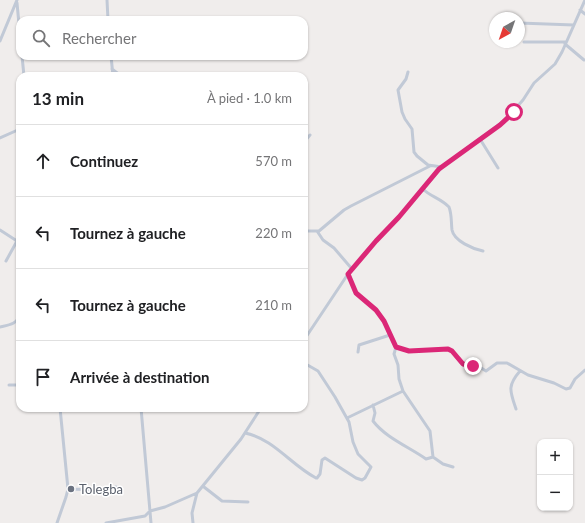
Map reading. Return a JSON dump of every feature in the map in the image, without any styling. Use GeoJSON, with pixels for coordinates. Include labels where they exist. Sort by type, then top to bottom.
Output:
{"type":"FeatureCollection","features":[{"type":"Feature","properties":{"kind":"street"},"geometry":{"type":"LineString","coordinates":[[16,0],[18,16]]}},
{"type":"Feature","properties":{"kind":"street"},"geometry":{"type":"LineString","coordinates":[[0,41],[16,0]]}},
{"type":"Feature","properties":{"kind":"street"},"geometry":{"type":"LineString","coordinates":[[107,0],[108,16]]}},
{"type":"Feature","properties":{"kind":"street"},"geometry":{"type":"LineString","coordinates":[[308,334],[352,269],[442,167],[500,125],[523,100],[534,82],[555,64],[585,0]]}},
{"type":"Feature","properties":{"kind":"street"},"geometry":{"type":"LineString","coordinates":[[580,10],[585,14]]}},
{"type":"Feature","properties":{"kind":"street"},"geometry":{"type":"LineString","coordinates":[[525,23],[574,25]]}},
{"type":"Feature","properties":{"kind":"street"},"geometry":{"type":"LineString","coordinates":[[525,42],[566,43],[584,60]]}},
{"type":"Feature","properties":{"kind":"street"},"geometry":{"type":"LineString","coordinates":[[22,60],[24,72]]}},
{"type":"Feature","properties":{"kind":"street"},"geometry":{"type":"LineString","coordinates":[[111,60],[112,72]]}},
{"type":"Feature","properties":{"kind":"street"},"geometry":{"type":"LineString","coordinates":[[112,69],[116,72]]}},
{"type":"Feature","properties":{"kind":"street"},"geometry":{"type":"LineString","coordinates":[[408,72],[406,79],[398,89],[400,105],[405,119],[412,129],[414,152],[430,166]]}},
{"type":"Feature","properties":{"kind":"street"},"geometry":{"type":"LineString","coordinates":[[0,138],[16,131]]}},
{"type":"Feature","properties":{"kind":"street"},"geometry":{"type":"LineString","coordinates":[[480,139],[498,168]]}},
{"type":"Feature","properties":{"kind":"street"},"geometry":{"type":"LineString","coordinates":[[308,231],[317,231],[323,228],[344,210],[376,192],[430,166],[442,167]]}},
{"type":"Feature","properties":{"kind":"street"},"geometry":{"type":"LineString","coordinates":[[423,189],[428,194],[440,199],[450,207],[452,231],[455,237],[470,248],[483,251]]}},
{"type":"Feature","properties":{"kind":"street"},"geometry":{"type":"LineString","coordinates":[[0,230],[16,240]]}},
{"type":"Feature","properties":{"kind":"street"},"geometry":{"type":"LineString","coordinates":[[317,231],[323,240],[334,248],[352,269]]}},
{"type":"Feature","properties":{"kind":"street"},"geometry":{"type":"LineString","coordinates":[[6,261],[16,244]]}},
{"type":"Feature","properties":{"kind":"street"},"geometry":{"type":"LineString","coordinates":[[348,274],[356,293],[377,310],[384,321],[396,347],[394,354],[398,365],[399,379],[403,391],[430,431],[433,457],[443,464],[453,467]]}},
{"type":"Feature","properties":{"kind":"street"},"geometry":{"type":"LineString","coordinates":[[0,326],[12,324],[16,322]]}},
{"type":"Feature","properties":{"kind":"street"},"geometry":{"type":"LineString","coordinates":[[358,352],[359,345],[390,335]]}},
{"type":"Feature","properties":{"kind":"street"},"geometry":{"type":"LineString","coordinates":[[396,347],[409,351],[448,349],[452,351],[461,363],[465,365],[478,366],[486,371],[497,363],[509,363],[520,371],[568,389],[575,379],[585,370]]}},
{"type":"Feature","properties":{"kind":"street"},"geometry":{"type":"LineString","coordinates":[[245,433],[269,443],[316,478],[320,474],[322,460],[325,458],[347,473],[359,479],[364,479],[371,468],[358,454],[353,442],[347,418],[319,373],[308,366]]}},
{"type":"Feature","properties":{"kind":"street"},"geometry":{"type":"LineString","coordinates":[[516,409],[510,388],[512,380],[520,371]]}},
{"type":"Feature","properties":{"kind":"street"},"geometry":{"type":"LineString","coordinates":[[10,385],[16,385]]}},
{"type":"Feature","properties":{"kind":"street"},"geometry":{"type":"LineString","coordinates":[[347,418],[403,391]]}},
{"type":"Feature","properties":{"kind":"street"},"geometry":{"type":"LineString","coordinates":[[373,405],[375,413],[373,421],[383,431],[406,448],[426,459],[433,457]]}},
{"type":"Feature","properties":{"kind":"street"},"geometry":{"type":"LineString","coordinates":[[57,523],[68,488],[60,412]]}},
{"type":"Feature","properties":{"kind":"street"},"geometry":{"type":"LineString","coordinates":[[141,412],[151,523]]}},
{"type":"Feature","properties":{"kind":"street"},"geometry":{"type":"LineString","coordinates":[[106,523],[145,516],[150,511],[197,493],[204,487],[245,433],[258,412]]}},
{"type":"Feature","properties":{"kind":"street"},"geometry":{"type":"LineString","coordinates":[[68,488],[102,490],[116,487]]}},
{"type":"Feature","properties":{"kind":"street"},"geometry":{"type":"LineString","coordinates":[[204,487],[222,501],[248,502]]}},
{"type":"Feature","properties":{"kind":"street"},"geometry":{"type":"LineString","coordinates":[[193,523],[192,512],[197,493]]}},
{"type":"Feature","properties":{"kind":"place","name":"Tolegba"},"geometry":{"type":"Point","coordinates":[71,489]}},
{"type":"Feature","properties":{"kind":"route"},"geometry":{"type":"LineString","coordinates":[[473,366],[468,366],[461,363],[452,351],[448,349],[409,351],[396,347],[393,344],[384,321],[370,304],[356,293],[348,274],[399,217],[439,169],[500,125],[514,112]]}}]}
